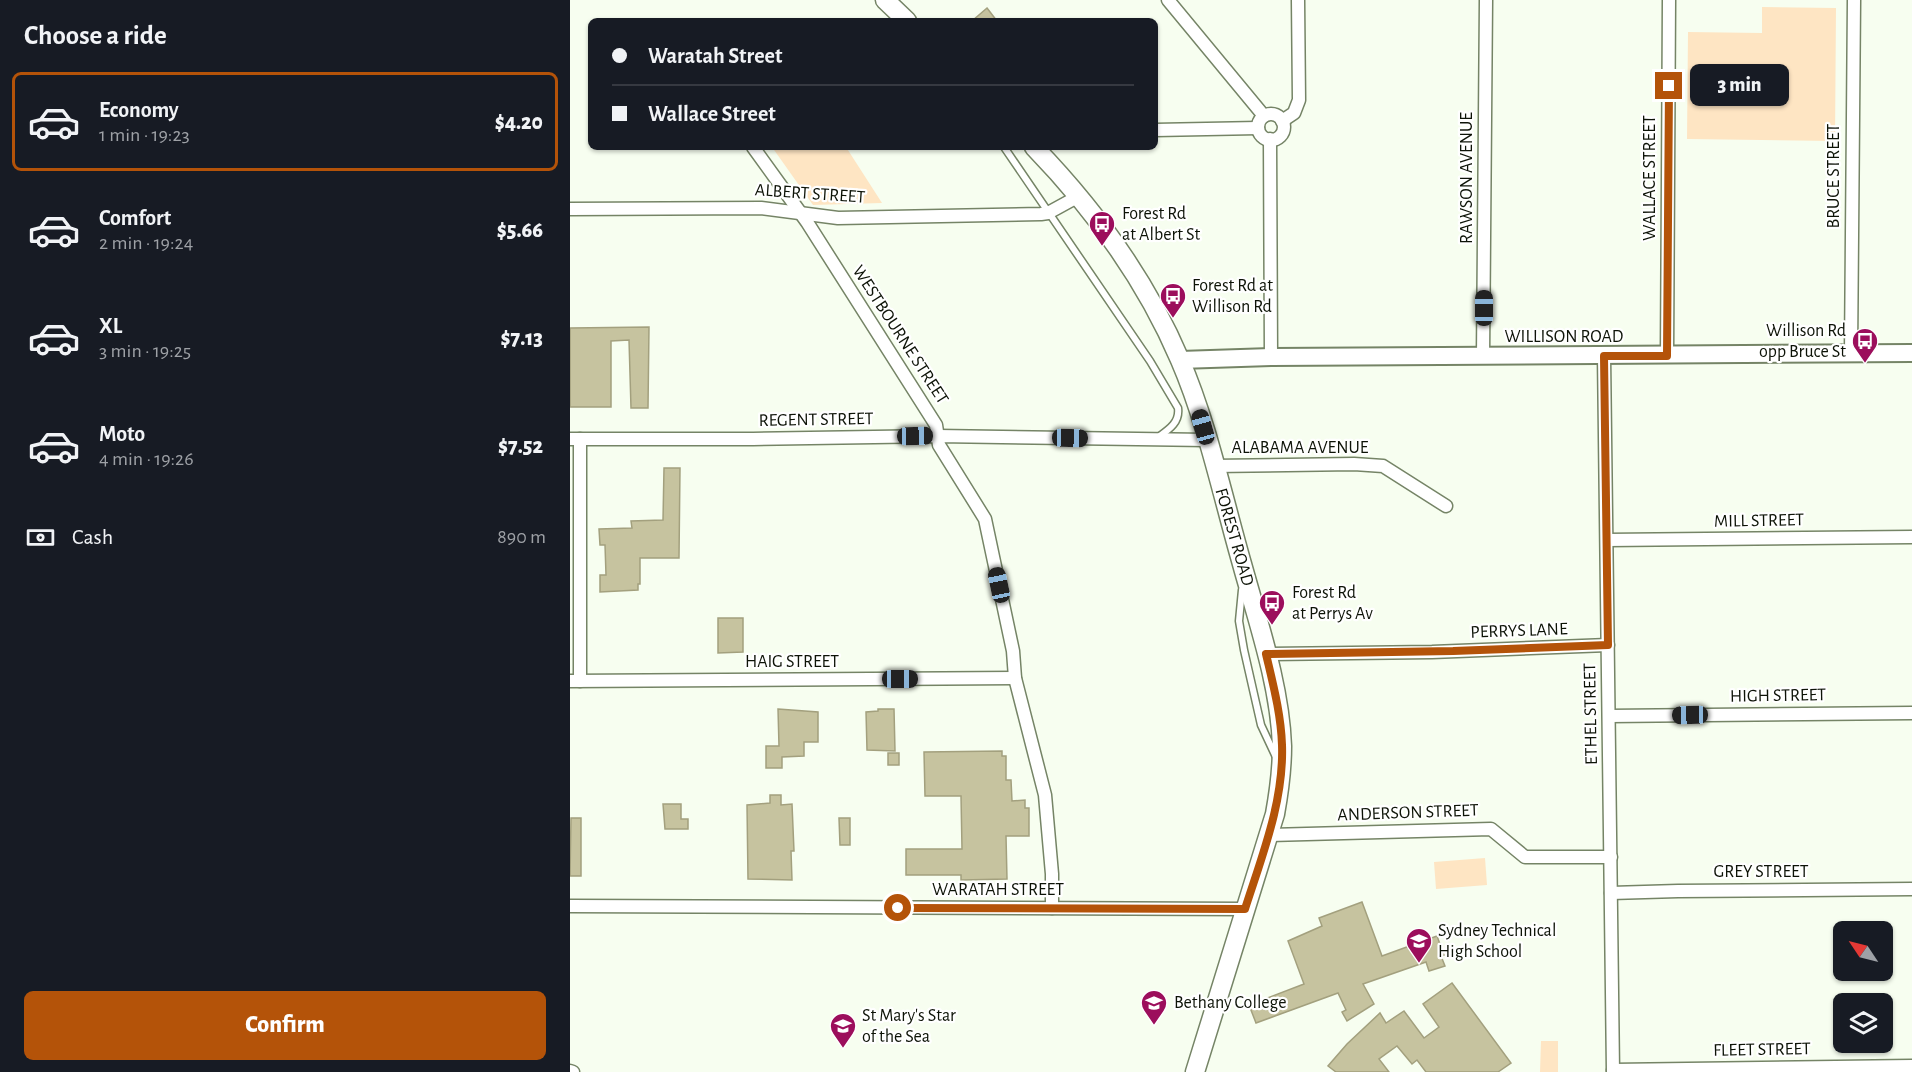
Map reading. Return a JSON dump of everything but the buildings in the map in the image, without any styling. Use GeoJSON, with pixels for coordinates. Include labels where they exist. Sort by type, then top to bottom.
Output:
{"type":"FeatureCollection","features":[{"type":"Feature","properties":{"kind":"main road"},"geometry":{"type":"LineString","coordinates":[[885,0],[903,18]]}},
{"type":"Feature","properties":{"kind":"main road","name":"FOREST ROAD"},"geometry":{"type":"LineString","coordinates":[[1037,150],[1079,196],[1127,262],[1152,304],[1180,360],[1214,465],[1266,654],[1281,726],[1281,769],[1269,836],[1195,1072]]}},
{"type":"Feature","properties":{"kind":"main road","name":"WILLISON ROAD"},"geometry":{"type":"LineString","coordinates":[[1180,360],[1271,357],[1912,353]]}},
{"type":"Feature","properties":{"kind":"street"},"geometry":{"type":"LineString","coordinates":[[1168,0],[1264,116]]}},
{"type":"Feature","properties":{"kind":"street"},"geometry":{"type":"LineString","coordinates":[[1282,121],[1294,113],[1299,100],[1298,0]]}},
{"type":"Feature","properties":{"kind":"street","name":"RAWSON AVENUE"},"geometry":{"type":"LineString","coordinates":[[1483,357],[1486,0]]}},
{"type":"Feature","properties":{"kind":"street","name":"WALLACE STREET"},"geometry":{"type":"LineString","coordinates":[[1667,356],[1669,0]]}},
{"type":"Feature","properties":{"kind":"street","name":"BRUCE STREET"},"geometry":{"type":"LineString","coordinates":[[1851,353],[1854,0]]}},
{"type":"Feature","properties":{"kind":"street"},"geometry":{"type":"LineString","coordinates":[[1272,114],[1282,121],[1281,134],[1278,137],[1270,139],[1262,136],[1258,128],[1264,116],[1272,114]]}},
{"type":"Feature","properties":{"kind":"street"},"geometry":{"type":"LineString","coordinates":[[1158,130],[1258,128]]}},
{"type":"Feature","properties":{"kind":"street"},"geometry":{"type":"LineString","coordinates":[[1270,139],[1271,357]]}},
{"type":"Feature","properties":{"kind":"street","name":"WESTBOURNE STREET"},"geometry":{"type":"LineString","coordinates":[[755,150],[801,214],[936,425],[939,445],[985,519],[1013,651],[1015,678],[1045,795],[1052,874],[1052,908]]}},
{"type":"Feature","properties":{"kind":"street","name":"ALBERT STREET"},"geometry":{"type":"LineString","coordinates":[[570,209],[761,208],[838,218],[1048,213],[1079,196]]}},
{"type":"Feature","properties":{"kind":"street","name":"ETHEL STREET"},"geometry":{"type":"LineString","coordinates":[[1604,356],[1613,1071]]}},
{"type":"Feature","properties":{"kind":"street","name":"REGENT STREET"},"geometry":{"type":"LineString","coordinates":[[575,439],[938,435],[1207,440]]}},
{"type":"Feature","properties":{"kind":"street"},"geometry":{"type":"LineString","coordinates":[[575,439],[575,681]]}},
{"type":"Feature","properties":{"kind":"street","name":"ALABAMA AVENUE"},"geometry":{"type":"LineString","coordinates":[[1214,465],[1354,464],[1383,466],[1446,506]]}},
{"type":"Feature","properties":{"kind":"street","name":"MILL STREET"},"geometry":{"type":"LineString","coordinates":[[1607,540],[1912,537]]}},
{"type":"Feature","properties":{"kind":"street","name":"PERRYS LANE"},"geometry":{"type":"LineString","coordinates":[[1266,654],[1432,652],[1608,645]]}},
{"type":"Feature","properties":{"kind":"street","name":"HAIG STREET"},"geometry":{"type":"LineString","coordinates":[[575,681],[1015,678]]}},
{"type":"Feature","properties":{"kind":"street","name":"HIGH STREET"},"geometry":{"type":"LineString","coordinates":[[1609,716],[1912,713]]}},
{"type":"Feature","properties":{"kind":"street","name":"ANDERSON STREET"},"geometry":{"type":"LineString","coordinates":[[1269,836],[1491,829],[1525,857],[1611,857]]}},
{"type":"Feature","properties":{"kind":"street","name":"GREY STREET"},"geometry":{"type":"LineString","coordinates":[[1611,893],[1912,889]]}},
{"type":"Feature","properties":{"kind":"street","name":"WARATAH STREET"},"geometry":{"type":"LineString","coordinates":[[570,906],[1245,909]]}},
{"type":"Feature","properties":{"kind":"street","name":"FLEET STREET"},"geometry":{"type":"LineString","coordinates":[[1613,1071],[1912,1065]]}},
{"type":"Feature","properties":{"kind":"lane"},"geometry":{"type":"LineString","coordinates":[[1006,150],[1151,362],[1178,408],[1179,414],[1176,422],[1156,438]]}},
{"type":"Feature","properties":{"kind":"lane"},"geometry":{"type":"LineString","coordinates":[[1244,574],[1239,621],[1244,650],[1261,725],[1281,769]]}},
{"type":"Feature","properties":{"kind":"shaded area"},"geometry":{"type":"Polygon","coordinates":[[[1762,7],[1836,8],[1835,141],[1687,139],[1688,32],[1762,33],[1762,7]]]}},
{"type":"Feature","properties":{"kind":"shaded area"},"geometry":{"type":"Polygon","coordinates":[[[774,150],[848,150],[882,203],[813,205],[774,150]]]}},
{"type":"Feature","properties":{"kind":"shaded area"},"geometry":{"type":"Polygon","coordinates":[[[1485,858],[1487,885],[1436,889],[1434,862],[1485,858]]]}},
{"type":"Feature","properties":{"kind":"shaded area"},"geometry":{"type":"Polygon","coordinates":[[[1541,1041],[1558,1041],[1558,1072],[1540,1072],[1541,1041]]]}},
{"type":"Feature","properties":{"kind":"place","name":"Forest Rd at Albert St"},"geometry":{"type":"Point","coordinates":[1102,247]}},
{"type":"Feature","properties":{"kind":"place","name":"Forest Rd at Willison Rd"},"geometry":{"type":"Point","coordinates":[1173,319]}},
{"type":"Feature","properties":{"kind":"place","name":"Willison Rd opp Bruce St"},"geometry":{"type":"Point","coordinates":[1865,364]}},
{"type":"Feature","properties":{"kind":"place","name":"Forest Rd at Perrys Av"},"geometry":{"type":"Point","coordinates":[1272,626]}},
{"type":"Feature","properties":{"kind":"place","name":"Sydney Technical High School"},"geometry":{"type":"Point","coordinates":[1419,964]}},
{"type":"Feature","properties":{"kind":"place","name":"Bethany College"},"geometry":{"type":"Point","coordinates":[1154,1026]}},
{"type":"Feature","properties":{"kind":"place","name":"St Mary's Star of the Sea"},"geometry":{"type":"Point","coordinates":[843,1049]}},
{"type":"Feature","properties":{"kind":"route"},"geometry":{"type":"LineString","coordinates":[[898,908],[1245,909],[1275,814],[1281,769],[1281,726],[1266,654],[1453,651],[1608,645],[1604,356],[1667,356],[1669,86]]}}]}
